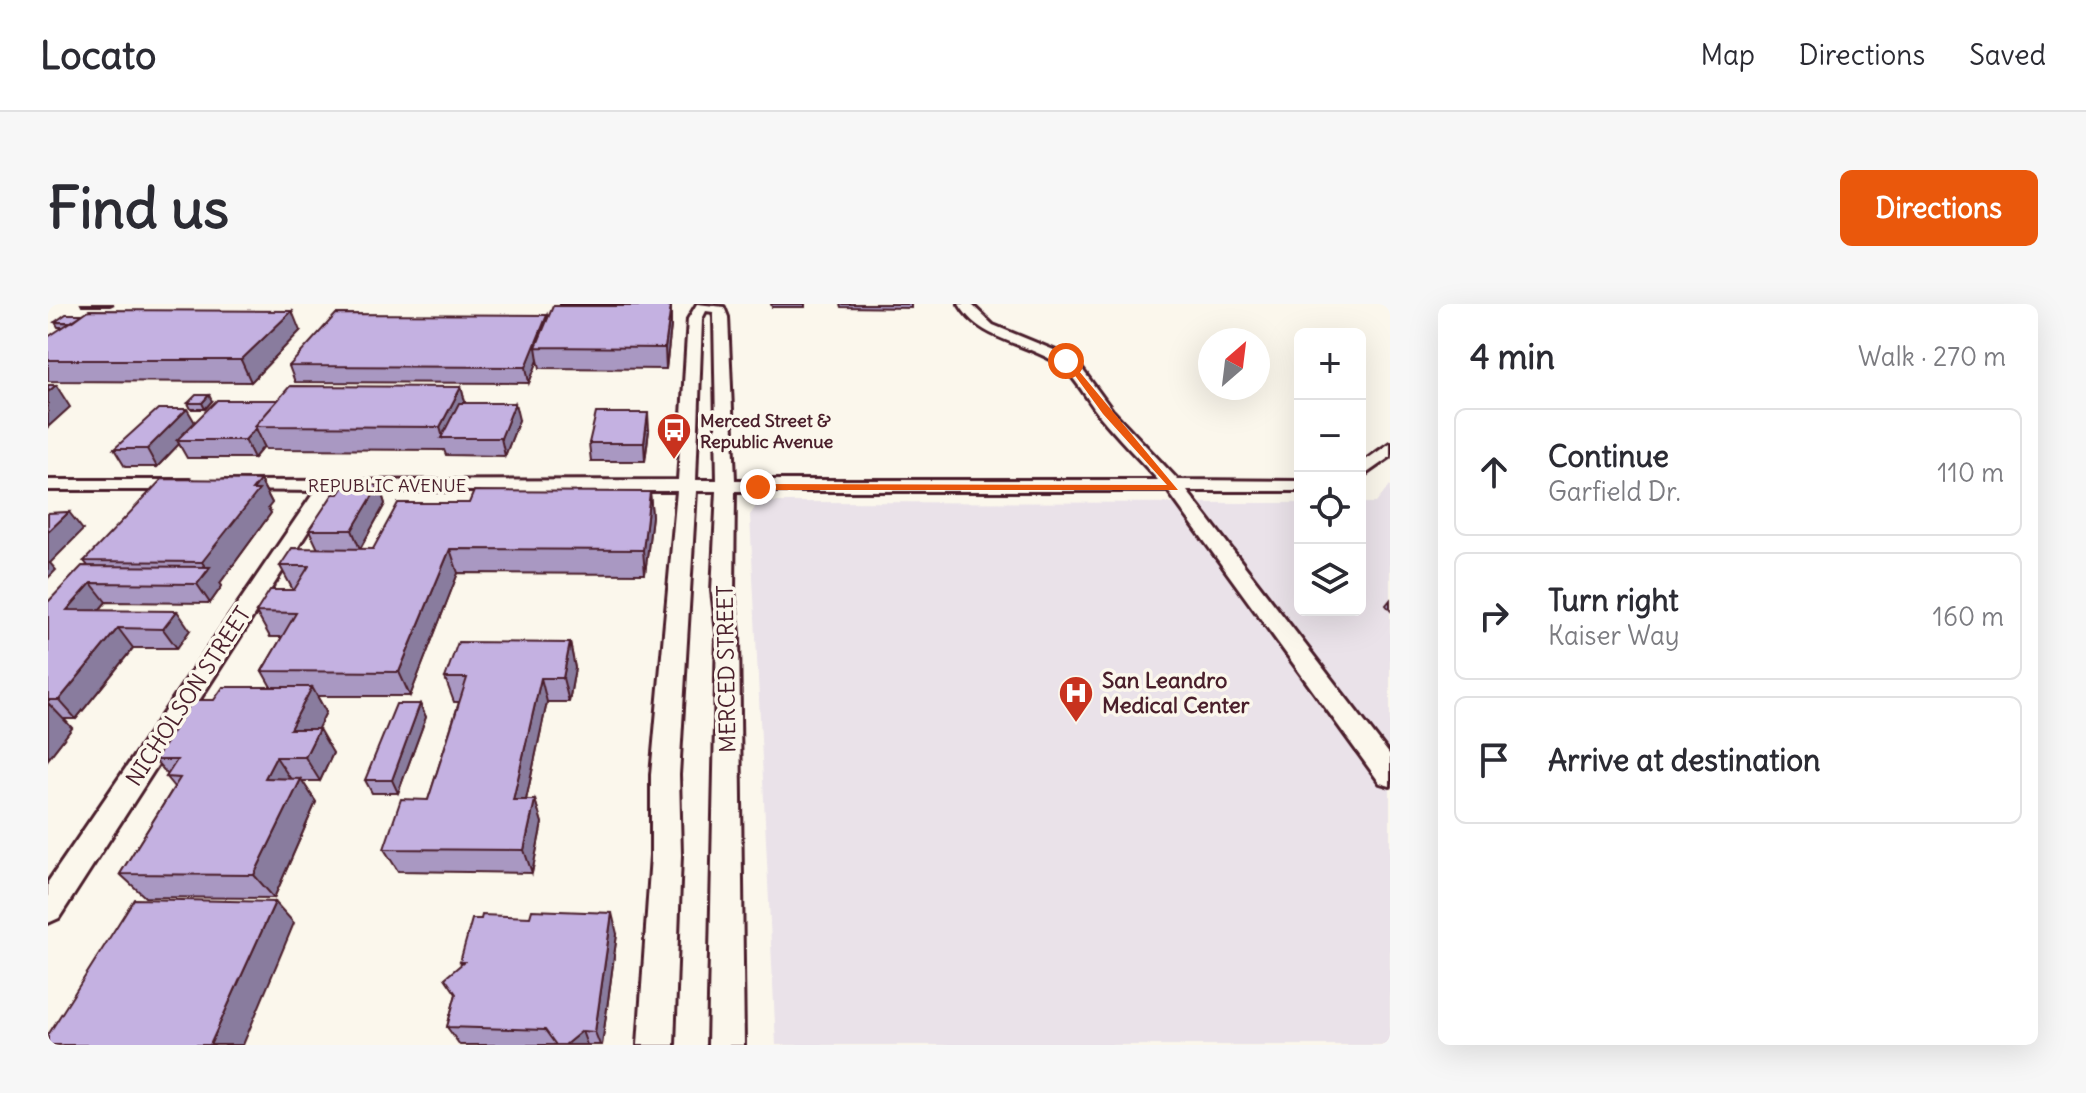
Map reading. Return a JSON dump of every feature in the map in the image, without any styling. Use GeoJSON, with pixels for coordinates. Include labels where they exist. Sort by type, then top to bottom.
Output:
{"type":"FeatureCollection","features":[{"type":"Feature","properties":{"kind":"street"},"geometry":{"type":"LineString","coordinates":[[965,304],[972,316],[988,328],[1056,356],[1074,368],[1106,413],[1175,488],[1390,775]]}},
{"type":"Feature","properties":{"kind":"street","name":"MERCED STREET"},"geometry":{"type":"LineString","coordinates":[[656,1045],[666,855],[665,775],[687,486],[695,319],[703,305],[719,310],[721,317],[726,487],[723,591],[728,633],[726,1045]]}},
{"type":"Feature","properties":{"kind":"street"},"geometry":{"type":"LineString","coordinates":[[1361,472],[1390,448]]}},
{"type":"Feature","properties":{"kind":"street","name":"REPUBLIC AVENUE"},"geometry":{"type":"LineString","coordinates":[[48,485],[1294,486]]}},
{"type":"Feature","properties":{"kind":"street","name":"NICHOLSON STREET"},"geometry":{"type":"LineString","coordinates":[[48,908],[328,485]]}},
{"type":"Feature","properties":{"kind":"shaded area","name":"San Leandro Medical Center"},"geometry":{"type":"Polygon","coordinates":[[[1390,485],[1390,1045],[776,1045],[750,515],[756,506],[769,502],[1294,503],[1294,616],[1366,616],[1366,503],[1376,503],[1390,485]]]}},
{"type":"Feature","properties":{"kind":"building"},"geometry":{"type":"Polygon","coordinates":[[[553,306],[671,306],[665,348],[536,347],[553,306]]]}},
{"type":"Feature","properties":{"kind":"building"},"geometry":{"type":"Polygon","coordinates":[[[89,310],[292,311],[241,360],[48,360],[48,337],[89,310]]]}},
{"type":"Feature","properties":{"kind":"building"},"geometry":{"type":"Polygon","coordinates":[[[66,314],[83,314],[72,322],[55,322],[66,314]]]}},
{"type":"Feature","properties":{"kind":"building"},"geometry":{"type":"Polygon","coordinates":[[[336,314],[547,315],[526,367],[289,366],[336,314]]]}},
{"type":"Feature","properties":{"kind":"building"},"geometry":{"type":"Polygon","coordinates":[[[290,386],[461,387],[440,427],[255,426],[290,386]]]}},
{"type":"Feature","properties":{"kind":"building"},"geometry":{"type":"Polygon","coordinates":[[[196,395],[209,395],[202,403],[188,403],[196,395]]]}},
{"type":"Feature","properties":{"kind":"building"},"geometry":{"type":"Polygon","coordinates":[[[217,400],[278,400],[245,440],[177,440],[217,400]]]}},
{"type":"Feature","properties":{"kind":"building"},"geometry":{"type":"Polygon","coordinates":[[[459,403],[515,403],[501,438],[441,438],[459,403]]]}},
{"type":"Feature","properties":{"kind":"building"},"geometry":{"type":"Polygon","coordinates":[[[158,409],[187,409],[147,449],[114,449],[158,409]]]}},
{"type":"Feature","properties":{"kind":"building"},"geometry":{"type":"Polygon","coordinates":[[[596,413],[648,413],[644,443],[589,443],[596,413]]]}},
{"type":"Feature","properties":{"kind":"building"},"geometry":{"type":"Polygon","coordinates":[[[162,479],[260,480],[252,490],[259,490],[202,562],[84,561],[162,479]]]}},
{"type":"Feature","properties":{"kind":"building"},"geometry":{"type":"Polygon","coordinates":[[[379,485],[352,530],[309,530],[333,494],[339,494],[344,487],[379,485]]]}},
{"type":"Feature","properties":{"kind":"building"},"geometry":{"type":"Polygon","coordinates":[[[474,491],[650,492],[643,550],[450,549],[399,672],[262,671],[296,613],[256,612],[270,590],[294,590],[309,566],[280,566],[292,548],[373,549],[398,503],[469,503],[474,491]]]}},
{"type":"Feature","properties":{"kind":"building"},"geometry":{"type":"Polygon","coordinates":[[[69,512],[48,532],[48,513],[69,512]]]}},
{"type":"Feature","properties":{"kind":"building"},"geometry":{"type":"Polygon","coordinates":[[[82,566],[210,567],[197,584],[91,583],[67,610],[177,611],[163,629],[118,628],[59,700],[48,700],[48,602],[82,566]]]}},
{"type":"Feature","properties":{"kind":"building"},"geometry":{"type":"Polygon","coordinates":[[[458,642],[570,643],[563,678],[541,678],[513,800],[535,800],[524,850],[384,849],[401,799],[428,800],[467,678],[445,678],[458,642]]]}},
{"type":"Feature","properties":{"kind":"building"},"geometry":{"type":"Polygon","coordinates":[[[223,687],[312,687],[290,729],[319,729],[305,757],[276,757],[265,778],[301,779],[254,875],[120,874],[180,778],[166,777],[177,760],[155,760],[193,700],[214,700],[223,687]]]}},
{"type":"Feature","properties":{"kind":"building"},"geometry":{"type":"Polygon","coordinates":[[[396,704],[420,704],[392,780],[365,780],[396,704]]]}},
{"type":"Feature","properties":{"kind":"building"},"geometry":{"type":"Polygon","coordinates":[[[134,899],[275,902],[210,1045],[48,1045],[48,1035],[134,899]]]}},
{"type":"Feature","properties":{"kind":"building"},"geometry":{"type":"Polygon","coordinates":[[[532,910],[612,913],[595,1032],[582,1031],[565,1045],[556,1045],[545,1030],[447,1027],[456,994],[445,978],[464,962],[460,962],[472,919],[481,919],[482,915],[530,917],[532,910]]]}},
{"type":"Feature","properties":{"kind":"place","name":"Merced Street & Republic Avenue"},"geometry":{"type":"Point","coordinates":[674,461]}},
{"type":"Feature","properties":{"kind":"place","name":"San Leandro Medical Center"},"geometry":{"type":"Point","coordinates":[1076,724]}},
{"type":"Feature","properties":{"kind":"route"},"geometry":{"type":"LineString","coordinates":[[758,487],[1175,488],[1106,413],[1066,361]]}}]}
